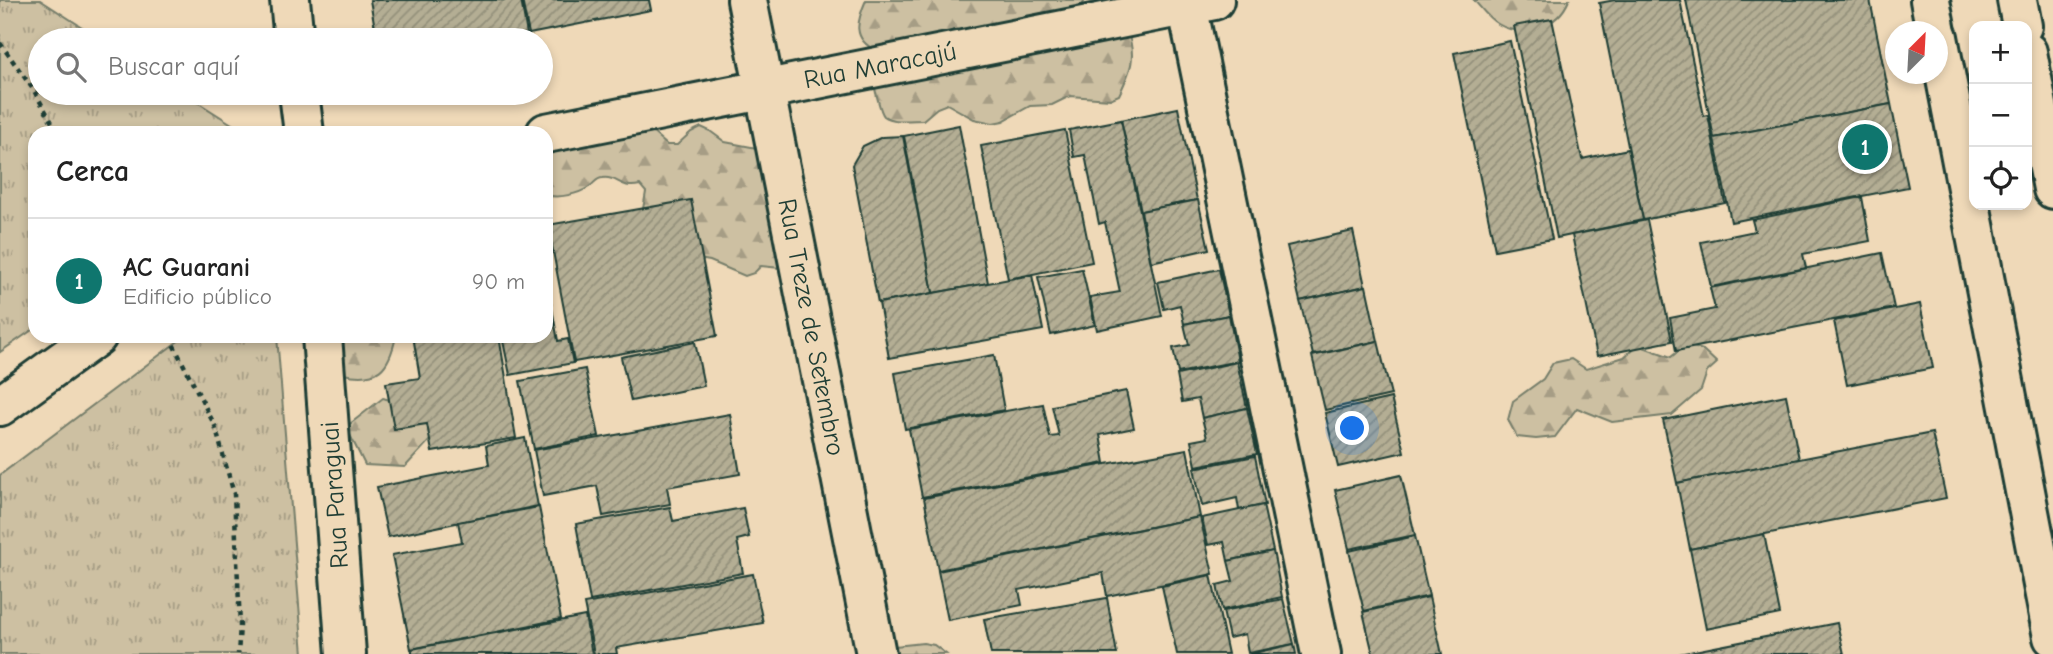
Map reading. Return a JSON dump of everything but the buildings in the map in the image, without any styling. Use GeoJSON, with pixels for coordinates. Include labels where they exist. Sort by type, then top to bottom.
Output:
{"type":"FeatureCollection","features":[{"type":"Feature","properties":{"kind":"street"},"geometry":{"type":"LineString","coordinates":[[290,0],[293,28]]}},
{"type":"Feature","properties":{"kind":"street","name":"Rua Treze de Setembro"},"geometry":{"type":"LineString","coordinates":[[747,0],[876,654]]}},
{"type":"Feature","properties":{"kind":"street"},"geometry":{"type":"LineString","coordinates":[[1930,0],[1934,21]]}},
{"type":"Feature","properties":{"kind":"street"},"geometry":{"type":"LineString","coordinates":[[2017,0],[2021,21]]}},
{"type":"Feature","properties":{"kind":"street"},"geometry":{"type":"LineString","coordinates":[[1201,3],[1321,654]]}},
{"type":"Feature","properties":{"kind":"street","name":"Rua Maracajú"},"geometry":{"type":"LineString","coordinates":[[553,132],[1201,3]]}},
{"type":"Feature","properties":{"kind":"street"},"geometry":{"type":"LineString","coordinates":[[2032,78],[2053,189]]}},
{"type":"Feature","properties":{"kind":"street"},"geometry":{"type":"LineString","coordinates":[[1946,84],[2053,636]]}},
{"type":"Feature","properties":{"kind":"street"},"geometry":{"type":"LineString","coordinates":[[300,105],[303,126]]}},
{"type":"Feature","properties":{"kind":"street"},"geometry":{"type":"LineString","coordinates":[[0,406],[87,343]]}},
{"type":"Feature","properties":{"kind":"street","name":"Rua Paraguai"},"geometry":{"type":"LineString","coordinates":[[323,343],[346,654]]}},
{"type":"Feature","properties":{"kind":"path"},"geometry":{"type":"LineString","coordinates":[[0,43],[28,82]]}},
{"type":"Feature","properties":{"kind":"path"},"geometry":{"type":"LineString","coordinates":[[42,105],[54,126]]}},
{"type":"Feature","properties":{"kind":"path"},"geometry":{"type":"LineString","coordinates":[[173,343],[215,426],[234,494],[240,626],[237,654]]}},
{"type":"Feature","properties":{"kind":"green space"},"geometry":{"type":"Polygon","coordinates":[[[0,0],[40,0],[83,28],[28,28],[28,105],[202,105],[235,126],[28,126],[28,333],[0,352],[0,0]]]}},
{"type":"Feature","properties":{"kind":"green space"},"geometry":{"type":"Polygon","coordinates":[[[866,0],[1085,0],[1079,11],[1127,30],[1132,48],[1129,71],[1119,95],[1110,99],[1070,96],[1052,105],[1030,106],[1003,121],[993,123],[974,119],[947,104],[937,108],[923,120],[892,120],[882,114],[873,79],[877,51],[863,41],[858,29],[866,0]]]}},
{"type":"Feature","properties":{"kind":"green space"},"geometry":{"type":"Polygon","coordinates":[[[1474,0],[1569,0],[1557,17],[1548,23],[1539,28],[1518,30],[1495,22],[1474,0]]]}},
{"type":"Feature","properties":{"kind":"green space"},"geometry":{"type":"Polygon","coordinates":[[[701,127],[725,142],[757,148],[781,268],[761,266],[754,273],[745,276],[710,261],[693,258],[643,209],[646,192],[640,185],[628,186],[612,179],[601,178],[585,190],[553,196],[553,135],[651,131],[667,145],[677,145],[701,127]]]}},
{"type":"Feature","properties":{"kind":"green space"},"geometry":{"type":"Polygon","coordinates":[[[176,343],[278,343],[303,654],[0,654],[0,475],[176,343]]]}},
{"type":"Feature","properties":{"kind":"green space"},"geometry":{"type":"Polygon","coordinates":[[[325,343],[394,343],[390,357],[380,370],[365,376],[343,374],[325,343]]]}},
{"type":"Feature","properties":{"kind":"green space"},"geometry":{"type":"Polygon","coordinates":[[[1638,345],[1671,357],[1686,345],[1703,350],[1717,363],[1707,372],[1701,390],[1672,415],[1612,422],[1577,408],[1555,437],[1517,437],[1508,420],[1513,401],[1543,379],[1553,363],[1571,359],[1586,369],[1624,357],[1638,345]]]}},
{"type":"Feature","properties":{"kind":"green space"},"geometry":{"type":"Polygon","coordinates":[[[383,398],[416,410],[427,420],[430,428],[432,438],[405,467],[365,465],[346,427],[383,398]]]}},
{"type":"Feature","properties":{"kind":"green space"},"geometry":{"type":"Polygon","coordinates":[[[923,643],[934,645],[946,654],[881,654],[895,646],[923,643]]]}},
{"type":"Feature","properties":{"kind":"place","name":"AC Guarani"},"geometry":{"type":"Point","coordinates":[1865,147]}}]}
